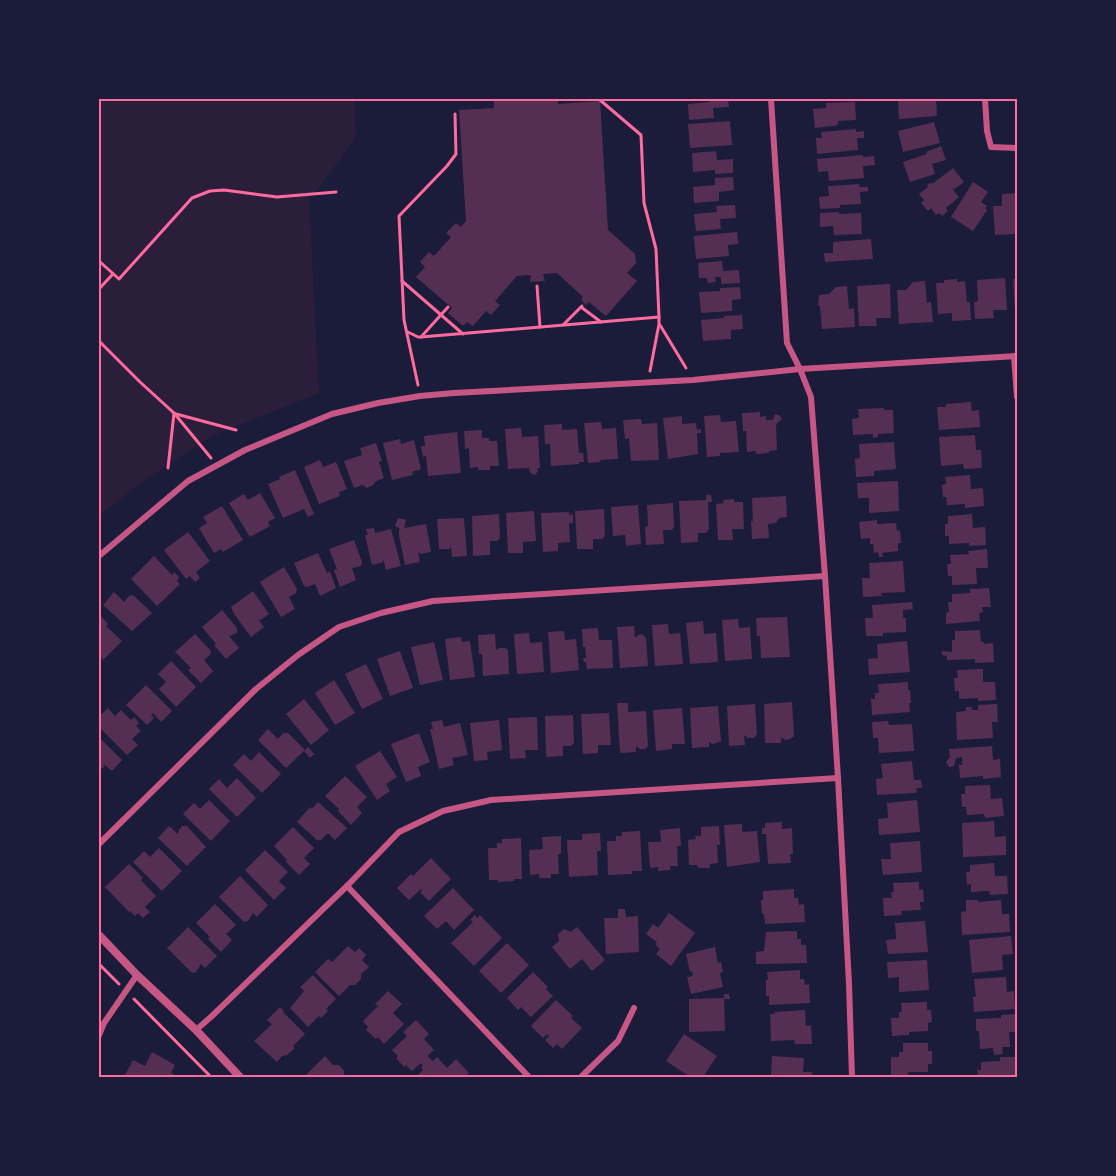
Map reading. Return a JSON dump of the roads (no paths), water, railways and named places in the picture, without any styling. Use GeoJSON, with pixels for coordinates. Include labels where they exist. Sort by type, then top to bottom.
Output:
{"type":"FeatureCollection","features":[{"type":"Feature","properties":{"kind":"street"},"geometry":{"type":"LineString","coordinates":[[771,99],[787,343],[811,397],[838,778],[852,1077]]}},
{"type":"Feature","properties":{"kind":"street"},"geometry":{"type":"LineString","coordinates":[[985,99],[987,131],[991,147],[1017,148]]}},
{"type":"Feature","properties":{"kind":"street"},"geometry":{"type":"LineString","coordinates":[[99,556],[188,481],[217,465],[246,450],[332,414],[378,403],[420,396],[693,380],[800,369],[1015,356],[1017,397]]}},
{"type":"Feature","properties":{"kind":"street"},"geometry":{"type":"LineString","coordinates":[[99,844],[256,689],[298,655],[339,627],[381,613],[433,601],[825,576]]}},
{"type":"Feature","properties":{"kind":"street"},"geometry":{"type":"LineString","coordinates":[[196,1030],[399,832],[443,811],[491,800],[838,778]]}},
{"type":"Feature","properties":{"kind":"street"},"geometry":{"type":"LineString","coordinates":[[346,886],[529,1077]]}},
{"type":"Feature","properties":{"kind":"street"},"geometry":{"type":"LineString","coordinates":[[99,936],[196,1030],[240,1077]]}},
{"type":"Feature","properties":{"kind":"street"},"geometry":{"type":"LineString","coordinates":[[99,1035],[104,1023],[137,975]]}},
{"type":"Feature","properties":{"kind":"street"},"geometry":{"type":"LineString","coordinates":[[581,1077],[618,1041],[634,1008]]}}]}
